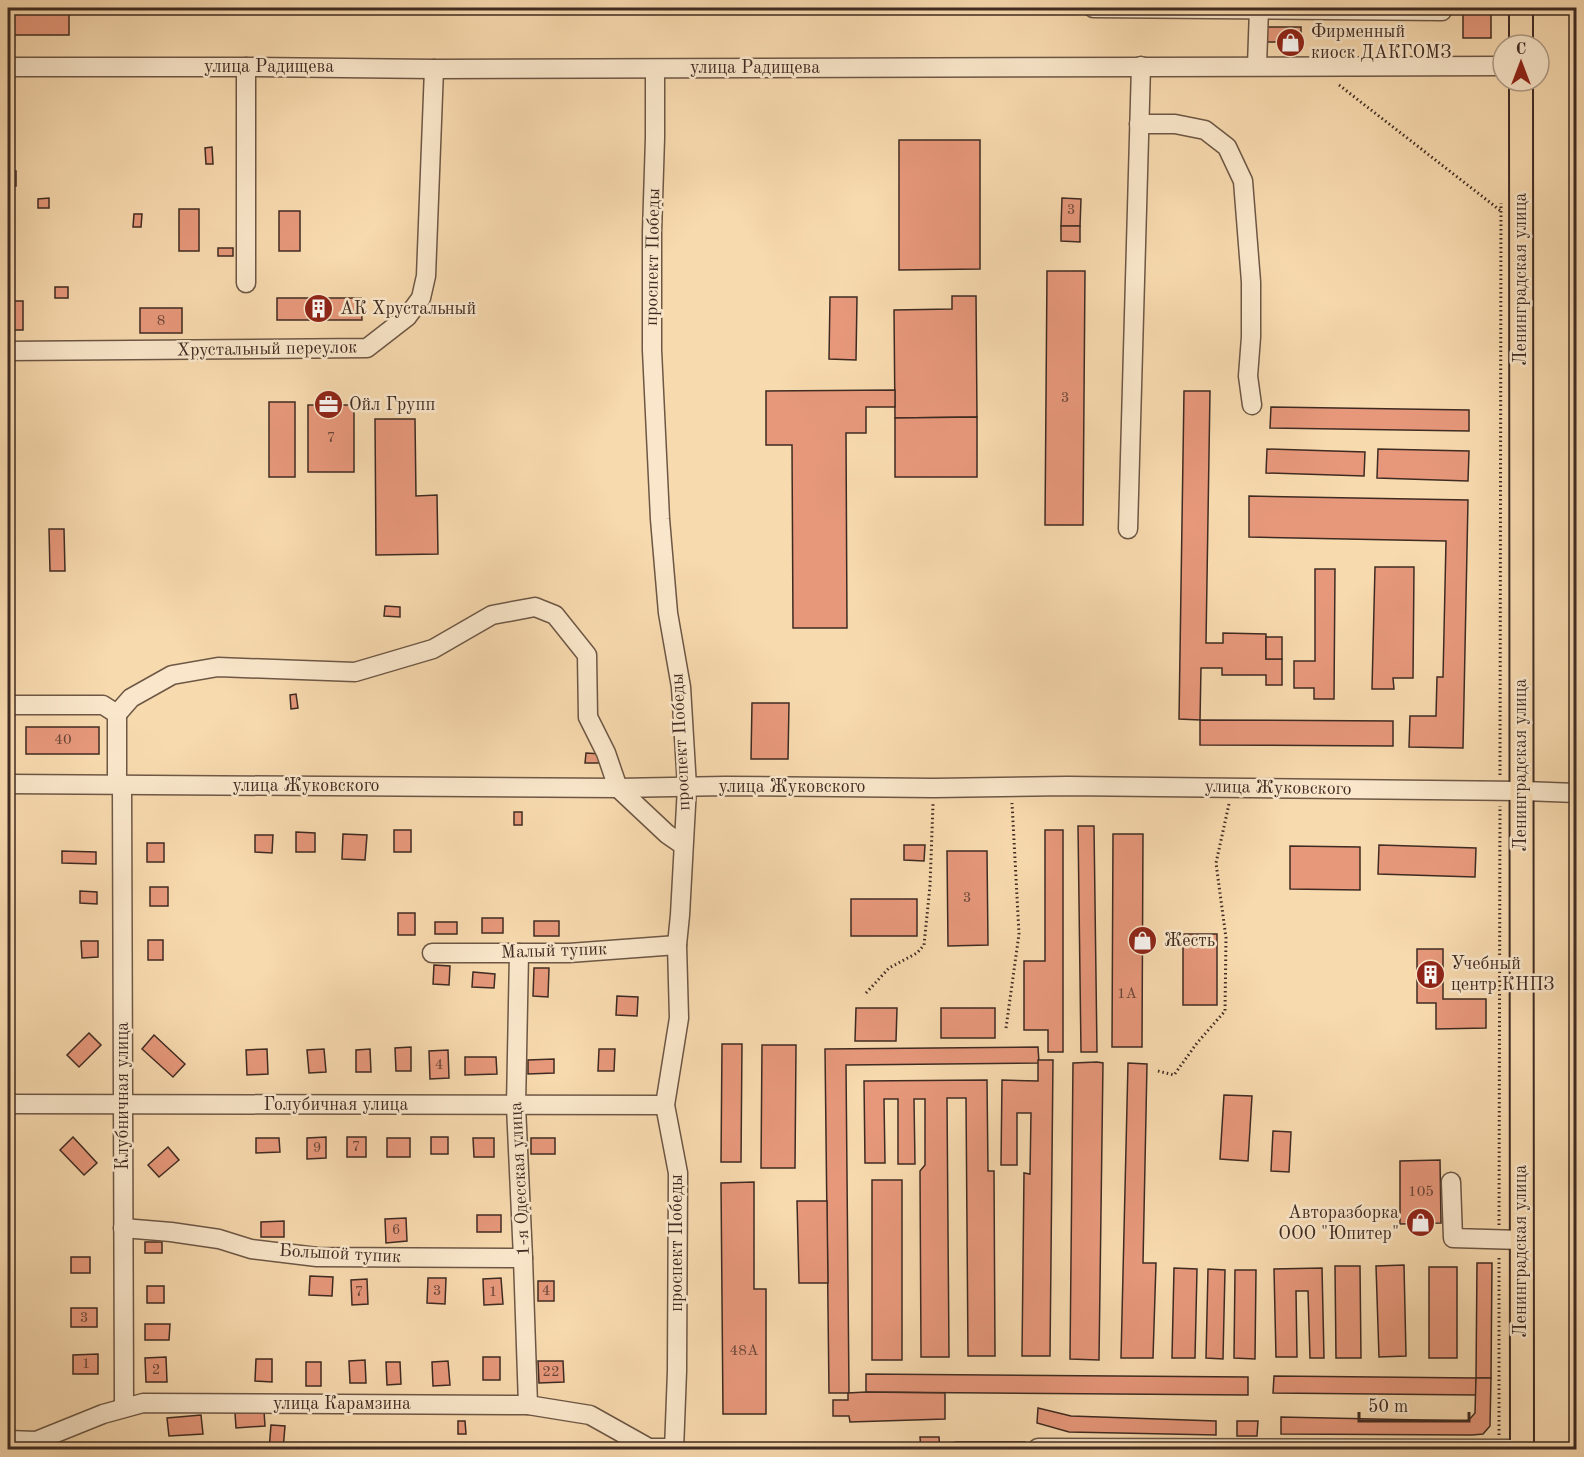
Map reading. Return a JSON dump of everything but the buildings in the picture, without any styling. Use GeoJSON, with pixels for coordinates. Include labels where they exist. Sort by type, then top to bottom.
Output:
{"type":"FeatureCollection","features":[{"type":"Feature","properties":{"kind":"main road"},"geometry":{"type":"LineString","coordinates":[[1521,8],[1521,33]]}},
{"type":"Feature","properties":{"kind":"main road","name":"Ленинградская улица"},"geometry":{"type":"LineString","coordinates":[[1521,93],[1510,791],[1510,1239],[1522,1449]]}},
{"type":"Feature","properties":{"kind":"street"},"geometry":{"type":"LineString","coordinates":[[1093,8],[1442,11],[1442,8]]}},
{"type":"Feature","properties":{"kind":"street"},"geometry":{"type":"LineString","coordinates":[[1257,66],[1259,9]]}},
{"type":"Feature","properties":{"kind":"street"},"geometry":{"type":"LineString","coordinates":[[1128,529],[1141,66]]}},
{"type":"Feature","properties":{"kind":"street","name":"улица Радищева"},"geometry":{"type":"LineString","coordinates":[[8,67],[655,69],[1491,66]]}},
{"type":"Feature","properties":{"kind":"street"},"geometry":{"type":"LineString","coordinates":[[246,67],[246,283]]}},
{"type":"Feature","properties":{"kind":"street","name":"Хрустальный переулок"},"geometry":{"type":"LineString","coordinates":[[8,351],[367,348],[407,317],[421,298],[426,276],[434,69]]}},
{"type":"Feature","properties":{"kind":"street","name":"проспект Победы"},"geometry":{"type":"LineString","coordinates":[[655,69],[652,232],[653,372],[660,519],[668,613],[681,687],[687,787],[677,945],[679,1018],[665,1106],[678,1173],[677,1371],[674,1449]]}},
{"type":"Feature","properties":{"kind":"street"},"geometry":{"type":"LineString","coordinates":[[1139,124],[1175,124],[1205,130],[1227,147],[1243,181],[1251,282],[1248,376],[1252,405]]}},
{"type":"Feature","properties":{"kind":"street"},"geometry":{"type":"LineString","coordinates":[[8,705],[103,705],[117,714],[131,698],[172,675],[218,667],[355,672],[433,649],[492,615],[535,607],[555,615],[587,656],[588,717],[606,753],[618,788],[667,834],[683,845]]}},
{"type":"Feature","properties":{"kind":"street","name":"Клубничная улица"},"geometry":{"type":"LineString","coordinates":[[117,714],[120,784],[124,1407]]}},
{"type":"Feature","properties":{"kind":"street","name":"улица Жуковского"},"geometry":{"type":"LineString","coordinates":[[8,784],[618,788],[1011,786],[1576,793]]}},
{"type":"Feature","properties":{"kind":"street","name":"Малый тупик"},"geometry":{"type":"LineString","coordinates":[[432,953],[569,952],[677,945]]}},
{"type":"Feature","properties":{"kind":"street","name":"1-я Одесская улица"},"geometry":{"type":"LineString","coordinates":[[519,953],[516,1106],[528,1406]]}},
{"type":"Feature","properties":{"kind":"street","name":"Голубичная улица"},"geometry":{"type":"LineString","coordinates":[[8,1104],[665,1106]]}},
{"type":"Feature","properties":{"kind":"street"},"geometry":{"type":"LineString","coordinates":[[1451,1182],[1453,1238],[1510,1239]]}},
{"type":"Feature","properties":{"kind":"street","name":"Большой тупик"},"geometry":{"type":"LineString","coordinates":[[123,1228],[219,1239],[251,1249],[317,1257],[523,1258]]}},
{"type":"Feature","properties":{"kind":"street","name":"улица Карамзина"},"geometry":{"type":"LineString","coordinates":[[8,1440],[36,1441],[124,1407],[143,1402],[528,1406],[590,1415],[650,1448],[674,1449]]}},
{"type":"Feature","properties":{"kind":"street"},"geometry":{"type":"LineString","coordinates":[[1038,1448],[1522,1449]]}},
{"type":"Feature","properties":{"kind":"path"},"geometry":{"type":"LineString","coordinates":[[1340,85],[1501,211]]}},
{"type":"Feature","properties":{"kind":"path"},"geometry":{"type":"LineString","coordinates":[[1499,1449],[1510,1239],[1510,791],[1501,199]]}},
{"type":"Feature","properties":{"kind":"path"},"geometry":{"type":"LineString","coordinates":[[1006,1028],[1018,934],[1011,786]]}},
{"type":"Feature","properties":{"kind":"path"},"geometry":{"type":"LineString","coordinates":[[866,993],[889,968],[917,953],[924,945],[930,886],[934,788]]}},
{"type":"Feature","properties":{"kind":"path"},"geometry":{"type":"LineString","coordinates":[[1158,1071],[1174,1075],[1197,1043],[1225,1011],[1226,938],[1216,863],[1233,788]]}},
{"type":"Feature","properties":{"kind":"place","name":"Фирменный киоск ДАКГОМЗ"},"geometry":{"type":"Point","coordinates":[1290,42]}},
{"type":"Feature","properties":{"kind":"place","name":"АК Хрустальный"},"geometry":{"type":"Point","coordinates":[319,309]}},
{"type":"Feature","properties":{"kind":"place","name":"Ойл Групп"},"geometry":{"type":"Point","coordinates":[328,405]}},
{"type":"Feature","properties":{"kind":"place","name":"Жесть"},"geometry":{"type":"Point","coordinates":[1143,941]}},
{"type":"Feature","properties":{"kind":"place","name":"Учебный центр КНПЗ"},"geometry":{"type":"Point","coordinates":[1430,974]}},
{"type":"Feature","properties":{"kind":"place","name":"Авторазборка ООО \"Юпитер\""},"geometry":{"type":"Point","coordinates":[1420,1223]}}]}
